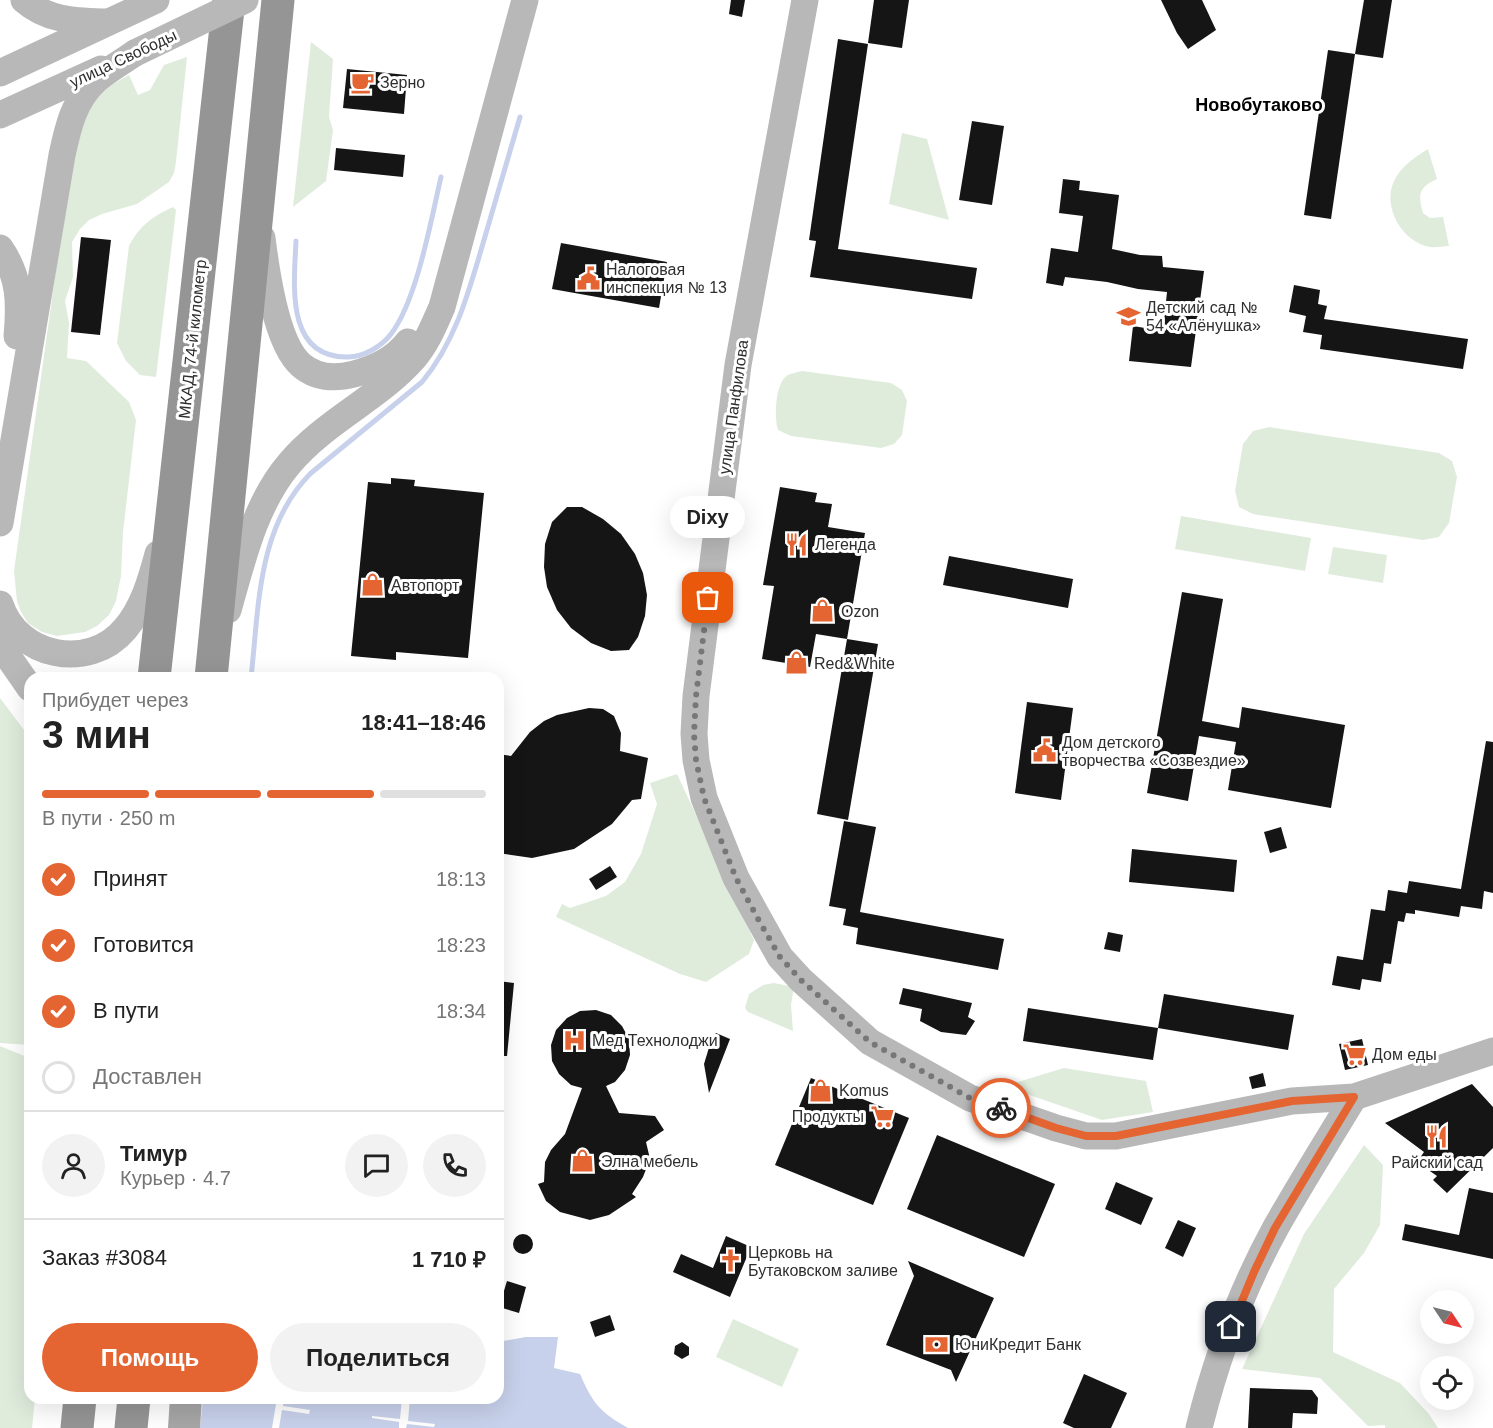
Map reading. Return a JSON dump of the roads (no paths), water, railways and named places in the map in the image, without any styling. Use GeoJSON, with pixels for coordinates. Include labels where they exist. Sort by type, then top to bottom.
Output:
{"type":"FeatureCollection","features":[{"type":"Feature","properties":{"kind":"highway","name":"МКАД, 74-й километр"},"geometry":{"type":"LineString","coordinates":[[155,672],[229,0]]}},
{"type":"Feature","properties":{"kind":"highway"},"geometry":{"type":"LineString","coordinates":[[211,672],[279,0]]}},
{"type":"Feature","properties":{"kind":"highway"},"geometry":{"type":"LineString","coordinates":[[77,1428],[79,1404]]}},
{"type":"Feature","properties":{"kind":"highway"},"geometry":{"type":"LineString","coordinates":[[131,1428],[133,1404]]}},
{"type":"Feature","properties":{"kind":"main road"},"geometry":{"type":"LineString","coordinates":[[24,0],[35,9],[58,18],[111,22]]}},
{"type":"Feature","properties":{"kind":"main road","name":"улица Свободы"},"geometry":{"type":"LineString","coordinates":[[0,115],[245,0]]}},
{"type":"Feature","properties":{"kind":"main road"},"geometry":{"type":"LineString","coordinates":[[258,204],[274,306],[285,337],[300,364],[329,378],[366,371],[386,362],[403,348],[417,329],[428,301],[508,23],[512,0]]}},
{"type":"Feature","properties":{"kind":"main road"},"geometry":{"type":"LineString","coordinates":[[211,672],[250,535],[270,493],[288,465],[308,443],[335,420],[394,378],[414,358],[429,336],[442,307],[525,0]]}},
{"type":"Feature","properties":{"kind":"main road","name":"улица Панфилова"},"geometry":{"type":"LineString","coordinates":[[805,0],[738,365],[696,696],[694,734],[696,760],[704,798],[736,878],[780,957],[801,980],[870,1042],[970,1098],[1086,1136],[1116,1136],[1292,1101],[1354,1097],[1493,1051]]}},
{"type":"Feature","properties":{"kind":"main road"},"geometry":{"type":"LineString","coordinates":[[0,73],[148,4]]}},
{"type":"Feature","properties":{"kind":"main road"},"geometry":{"type":"LineString","coordinates":[[0,523],[62,155],[71,118],[83,95],[97,80],[135,53]]}},
{"type":"Feature","properties":{"kind":"main road"},"geometry":{"type":"LineString","coordinates":[[0,249],[17,282],[19,313],[0,442]]}},
{"type":"Feature","properties":{"kind":"main road"},"geometry":{"type":"LineString","coordinates":[[0,604],[4,615],[16,631],[31,644],[50,653],[70,655],[88,653],[106,645],[124,630],[139,610],[154,569],[175,489]]}},
{"type":"Feature","properties":{"kind":"main road"},"geometry":{"type":"LineString","coordinates":[[0,645],[24,679]]}},
{"type":"Feature","properties":{"kind":"main road"},"geometry":{"type":"LineString","coordinates":[[1199,1428],[1208,1391],[1254,1272],[1275,1228],[1354,1097]]}},
{"type":"Feature","properties":{"kind":"main road"},"geometry":{"type":"LineString","coordinates":[[184,1428],[186,1404]]}},
{"type":"Feature","properties":{"kind":"water"},"geometry":{"type":"Polygon","coordinates":[[[526,1337],[558,1337],[554,1368],[580,1374],[598,1406],[628,1428],[200,1428],[202,1404],[504,1404],[504,1341],[526,1337]]]}},
{"type":"Feature","properties":{"kind":"waterway"},"geometry":{"type":"LineString","coordinates":[[252,672],[259,596],[270,543],[280,518],[293,494],[311,473],[422,382],[444,350],[467,297],[520,117]]}},
{"type":"Feature","properties":{"kind":"waterway"},"geometry":{"type":"LineString","coordinates":[[296,241],[295,297],[303,332],[313,345],[328,354],[354,357],[366,353],[378,347],[391,334],[408,301],[428,237],[441,177]]}},
{"type":"Feature","properties":{"kind":"place","name":"Зерно"},"geometry":{"type":"Point","coordinates":[362,82]}},
{"type":"Feature","properties":{"kind":"place","name":"Налоговая инспекция № 13"},"geometry":{"type":"Point","coordinates":[588,278]}},
{"type":"Feature","properties":{"kind":"place","name":"Детский сад № 54 «Алёнушка»"},"geometry":{"type":"Point","coordinates":[1128,316]}},
{"type":"Feature","properties":{"kind":"place","name":"Легенда"},"geometry":{"type":"Point","coordinates":[797,544]}},
{"type":"Feature","properties":{"kind":"place","name":"Автопорт"},"geometry":{"type":"Point","coordinates":[373,585]}},
{"type":"Feature","properties":{"kind":"place","name":"Dixy"},"geometry":{"type":"Point","coordinates":[708,598]}},
{"type":"Feature","properties":{"kind":"place","name":"Ozon"},"geometry":{"type":"Point","coordinates":[823,611]}},
{"type":"Feature","properties":{"kind":"place","name":"Red&White"},"geometry":{"type":"Point","coordinates":[796,663]}},
{"type":"Feature","properties":{"kind":"place","name":"Дом детского творчества «Созвездие»"},"geometry":{"type":"Point","coordinates":[1044,751]}},
{"type":"Feature","properties":{"kind":"place","name":"Мед Технолоджи"},"geometry":{"type":"Point","coordinates":[574,1040]}},
{"type":"Feature","properties":{"kind":"place","name":"Дом еды"},"geometry":{"type":"Point","coordinates":[1354,1054]}},
{"type":"Feature","properties":{"kind":"place","name":"Komus"},"geometry":{"type":"Point","coordinates":[821,1090]}},
{"type":"Feature","properties":{"kind":"place","name":"Продукты"},"geometry":{"type":"Point","coordinates":[882,1116]}},
{"type":"Feature","properties":{"kind":"place","name":"Райский сад"},"geometry":{"type":"Point","coordinates":[1437,1137]}},
{"type":"Feature","properties":{"kind":"place","name":"Элна мебель"},"geometry":{"type":"Point","coordinates":[583,1161]}},
{"type":"Feature","properties":{"kind":"place","name":"Церковь на Бутаковском заливе"},"geometry":{"type":"Point","coordinates":[730,1261]}},
{"type":"Feature","properties":{"kind":"place","name":"ЮниКредит Банк"},"geometry":{"type":"Point","coordinates":[937,1344]}},
{"type":"Feature","properties":{"kind":"district","name":"Новобутаково"},"geometry":{"type":"Point","coordinates":[1259,105]}}]}
